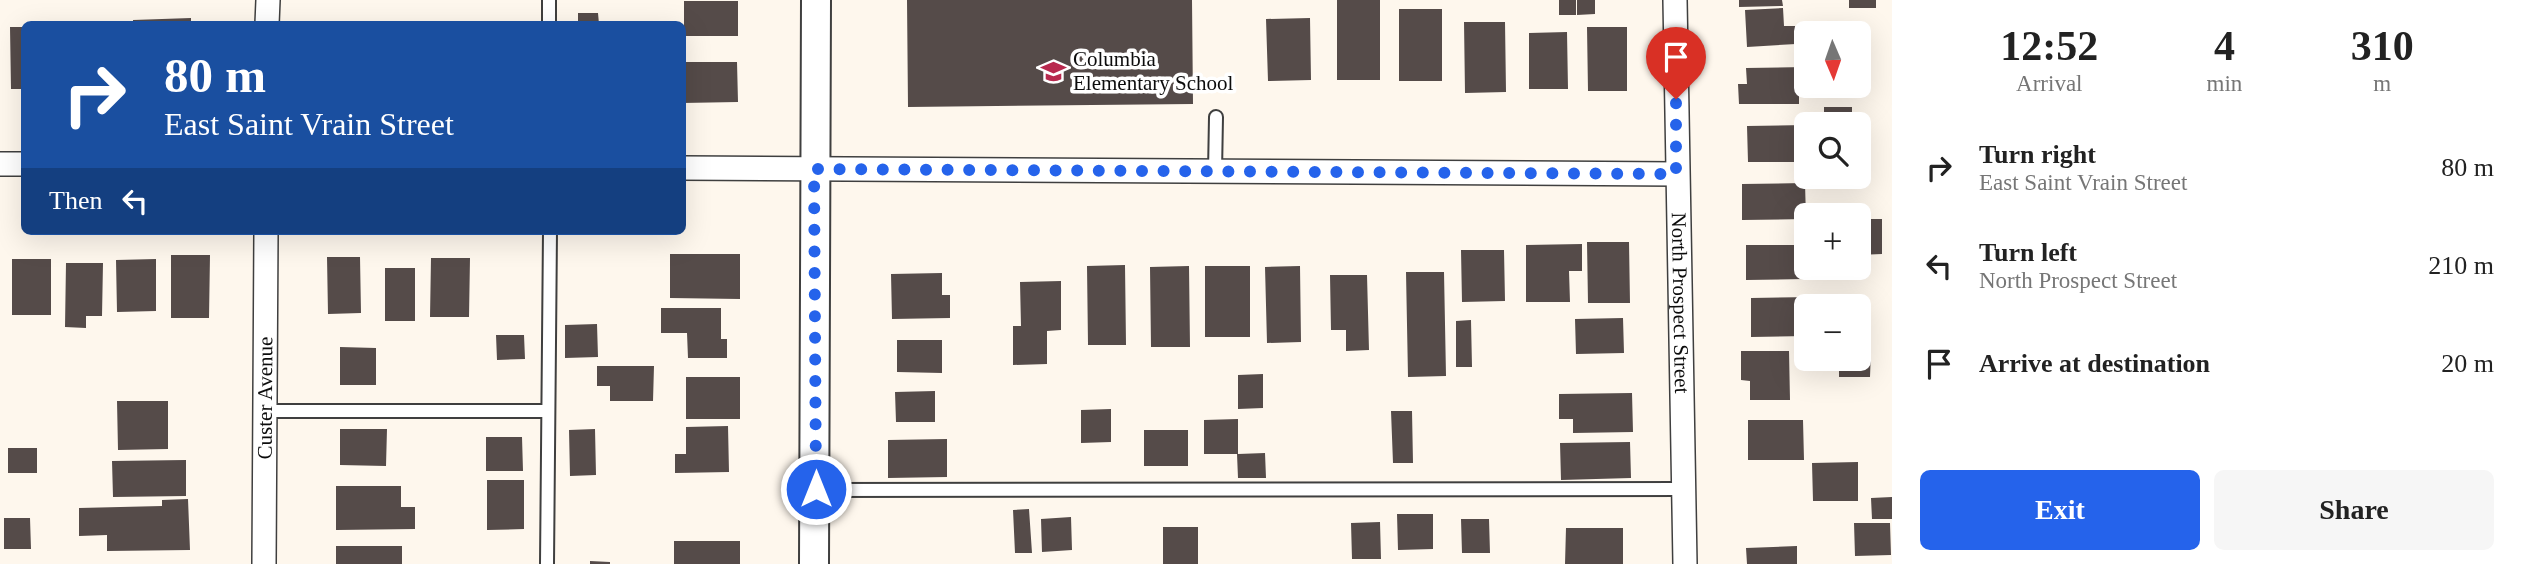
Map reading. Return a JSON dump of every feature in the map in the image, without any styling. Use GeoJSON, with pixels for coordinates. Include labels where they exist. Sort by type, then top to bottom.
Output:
{"type":"FeatureCollection","features":[{"type":"Feature","properties":{"kind":"street"},"geometry":{"type":"LineString","coordinates":[[267,21],[268,0]]}},
{"type":"Feature","properties":{"kind":"street"},"geometry":{"type":"LineString","coordinates":[[814,564],[816,0]]}},
{"type":"Feature","properties":{"kind":"street","name":"North Prospect Street"},"geometry":{"type":"LineString","coordinates":[[1675,0],[1685,564]]}},
{"type":"Feature","properties":{"kind":"street"},"geometry":{"type":"LineString","coordinates":[[0,164],[21,164]]}},
{"type":"Feature","properties":{"kind":"street"},"geometry":{"type":"LineString","coordinates":[[686,168],[1676,174]]}},
{"type":"Feature","properties":{"kind":"street","name":"Custer Avenue"},"geometry":{"type":"LineString","coordinates":[[264,564],[267,235]]}},
{"type":"Feature","properties":{"kind":"lane"},"geometry":{"type":"LineString","coordinates":[[549,0],[549,21]]}},
{"type":"Feature","properties":{"kind":"lane"},"geometry":{"type":"LineString","coordinates":[[1215,172],[1216,117]]}},
{"type":"Feature","properties":{"kind":"lane"},"geometry":{"type":"LineString","coordinates":[[547,564],[550,235]]}},
{"type":"Feature","properties":{"kind":"lane"},"geometry":{"type":"LineString","coordinates":[[265,411],[548,411]]}},
{"type":"Feature","properties":{"kind":"lane"},"geometry":{"type":"LineString","coordinates":[[816,489],[1684,489]]}},
{"type":"Feature","properties":{"kind":"building"},"geometry":{"type":"Polygon","coordinates":[[[907,0],[1192,0],[1193,104],[908,107],[907,0]]]}},
{"type":"Feature","properties":{"kind":"building"},"geometry":{"type":"Polygon","coordinates":[[[1337,0],[1380,0],[1380,80],[1337,80],[1337,0]]]}},
{"type":"Feature","properties":{"kind":"building"},"geometry":{"type":"Polygon","coordinates":[[[1559,0],[1576,0],[1576,15],[1559,15],[1559,0]]]}},
{"type":"Feature","properties":{"kind":"building"},"geometry":{"type":"Polygon","coordinates":[[[1577,0],[1595,0],[1595,14],[1577,15],[1577,0]]]}},
{"type":"Feature","properties":{"kind":"building"},"geometry":{"type":"Polygon","coordinates":[[[1739,0],[1782,0],[1783,6],[1739,7],[1739,0]]]}},
{"type":"Feature","properties":{"kind":"building"},"geometry":{"type":"Polygon","coordinates":[[[1849,0],[1876,0],[1876,8],[1849,8],[1849,0]]]}},
{"type":"Feature","properties":{"kind":"building"},"geometry":{"type":"Polygon","coordinates":[[[684,1],[738,1],[738,36],[686,36],[684,1]]]}},
{"type":"Feature","properties":{"kind":"building"},"geometry":{"type":"Polygon","coordinates":[[[1783,8],[1784,26],[1794,26],[1794,44],[1747,47],[1745,10],[1783,8]]]}},
{"type":"Feature","properties":{"kind":"building"},"geometry":{"type":"Polygon","coordinates":[[[1399,9],[1442,9],[1442,81],[1399,81],[1399,9]]]}},
{"type":"Feature","properties":{"kind":"building"},"geometry":{"type":"Polygon","coordinates":[[[578,13],[598,13],[599,21],[578,21],[578,13]]]}},
{"type":"Feature","properties":{"kind":"building"},"geometry":{"type":"Polygon","coordinates":[[[191,18],[191,21],[133,20],[191,18]]]}},
{"type":"Feature","properties":{"kind":"building"},"geometry":{"type":"Polygon","coordinates":[[[1310,18],[1311,80],[1268,81],[1266,19],[1310,18]]]}},
{"type":"Feature","properties":{"kind":"building"},"geometry":{"type":"Polygon","coordinates":[[[1464,22],[1505,22],[1506,92],[1465,93],[1464,22]]]}},
{"type":"Feature","properties":{"kind":"building"},"geometry":{"type":"Polygon","coordinates":[[[10,27],[21,27],[21,89],[11,89],[10,27]]]}},
{"type":"Feature","properties":{"kind":"building"},"geometry":{"type":"Polygon","coordinates":[[[1587,27],[1627,27],[1627,91],[1588,91],[1587,27]]]}},
{"type":"Feature","properties":{"kind":"building"},"geometry":{"type":"Polygon","coordinates":[[[1567,32],[1568,89],[1529,89],[1529,33],[1567,32]]]}},
{"type":"Feature","properties":{"kind":"building"},"geometry":{"type":"Polygon","coordinates":[[[686,62],[737,62],[738,102],[686,103],[686,62]]]}},
{"type":"Feature","properties":{"kind":"building"},"geometry":{"type":"Polygon","coordinates":[[[1794,67],[1794,98],[1799,98],[1799,104],[1739,104],[1738,84],[1747,84],[1746,68],[1794,67]]]}},
{"type":"Feature","properties":{"kind":"building"},"geometry":{"type":"Polygon","coordinates":[[[1824,107],[1852,107],[1852,112],[1824,112],[1824,107]]]}},
{"type":"Feature","properties":{"kind":"building"},"geometry":{"type":"Polygon","coordinates":[[[1794,125],[1794,162],[1748,162],[1747,126],[1794,125]]]}},
{"type":"Feature","properties":{"kind":"building"},"geometry":{"type":"Polygon","coordinates":[[[1794,183],[1794,189],[1805,189],[1806,203],[1794,203],[1794,219],[1742,220],[1742,184],[1794,183]]]}},
{"type":"Feature","properties":{"kind":"building"},"geometry":{"type":"Polygon","coordinates":[[[1871,219],[1882,219],[1882,254],[1871,254],[1871,219]]]}},
{"type":"Feature","properties":{"kind":"building"},"geometry":{"type":"Polygon","coordinates":[[[1587,242],[1629,242],[1630,303],[1588,303],[1587,242]]]}},
{"type":"Feature","properties":{"kind":"building"},"geometry":{"type":"Polygon","coordinates":[[[1582,244],[1582,271],[1569,271],[1570,302],[1526,302],[1526,245],[1582,244]]]}},
{"type":"Feature","properties":{"kind":"building"},"geometry":{"type":"Polygon","coordinates":[[[1746,245],[1794,245],[1794,279],[1746,280],[1746,245]]]}},
{"type":"Feature","properties":{"kind":"building"},"geometry":{"type":"Polygon","coordinates":[[[1461,250],[1504,250],[1505,301],[1462,302],[1461,250]]]}},
{"type":"Feature","properties":{"kind":"building"},"geometry":{"type":"Polygon","coordinates":[[[670,254],[740,254],[740,299],[670,298],[670,254]]]}},
{"type":"Feature","properties":{"kind":"building"},"geometry":{"type":"Polygon","coordinates":[[[171,255],[210,255],[209,318],[171,318],[171,255]]]}},
{"type":"Feature","properties":{"kind":"building"},"geometry":{"type":"Polygon","coordinates":[[[327,257],[360,257],[361,313],[328,314],[327,257]]]}},
{"type":"Feature","properties":{"kind":"building"},"geometry":{"type":"Polygon","coordinates":[[[431,258],[470,258],[469,317],[430,317],[431,258]]]}},
{"type":"Feature","properties":{"kind":"building"},"geometry":{"type":"Polygon","coordinates":[[[12,259],[51,259],[51,315],[12,315],[12,259]]]}},
{"type":"Feature","properties":{"kind":"building"},"geometry":{"type":"Polygon","coordinates":[[[156,259],[156,311],[117,312],[116,260],[156,259]]]}},
{"type":"Feature","properties":{"kind":"building"},"geometry":{"type":"Polygon","coordinates":[[[66,263],[103,263],[102,316],[86,316],[86,328],[65,327],[66,263]]]}},
{"type":"Feature","properties":{"kind":"building"},"geometry":{"type":"Polygon","coordinates":[[[1125,265],[1126,345],[1088,345],[1087,266],[1125,265]]]}},
{"type":"Feature","properties":{"kind":"building"},"geometry":{"type":"Polygon","coordinates":[[[1189,266],[1190,347],[1151,347],[1150,267],[1189,266]]]}},
{"type":"Feature","properties":{"kind":"building"},"geometry":{"type":"Polygon","coordinates":[[[1205,266],[1250,266],[1250,337],[1205,337],[1205,266]]]}},
{"type":"Feature","properties":{"kind":"building"},"geometry":{"type":"Polygon","coordinates":[[[1300,266],[1301,342],[1267,343],[1265,267],[1300,266]]]}},
{"type":"Feature","properties":{"kind":"building"},"geometry":{"type":"Polygon","coordinates":[[[385,268],[415,268],[415,321],[385,321],[385,268]]]}},
{"type":"Feature","properties":{"kind":"building"},"geometry":{"type":"Polygon","coordinates":[[[1406,272],[1444,272],[1446,376],[1408,377],[1406,272]]]}},
{"type":"Feature","properties":{"kind":"building"},"geometry":{"type":"Polygon","coordinates":[[[942,273],[942,295],[950,295],[950,318],[892,319],[891,274],[942,273]]]}},
{"type":"Feature","properties":{"kind":"building"},"geometry":{"type":"Polygon","coordinates":[[[1330,275],[1367,275],[1369,350],[1346,351],[1346,330],[1331,330],[1330,275]]]}},
{"type":"Feature","properties":{"kind":"building"},"geometry":{"type":"Polygon","coordinates":[[[1061,281],[1061,330],[1047,331],[1047,364],[1013,365],[1013,326],[1021,326],[1020,282],[1061,281]]]}},
{"type":"Feature","properties":{"kind":"building"},"geometry":{"type":"Polygon","coordinates":[[[1794,297],[1794,336],[1751,337],[1751,298],[1794,297]]]}},
{"type":"Feature","properties":{"kind":"building"},"geometry":{"type":"Polygon","coordinates":[[[661,308],[721,308],[721,339],[727,339],[727,358],[688,358],[687,333],[661,333],[661,308]]]}},
{"type":"Feature","properties":{"kind":"building"},"geometry":{"type":"Polygon","coordinates":[[[1623,318],[1624,353],[1576,354],[1575,319],[1623,318]]]}},
{"type":"Feature","properties":{"kind":"building"},"geometry":{"type":"Polygon","coordinates":[[[1471,320],[1472,367],[1456,367],[1456,321],[1471,320]]]}},
{"type":"Feature","properties":{"kind":"building"},"geometry":{"type":"Polygon","coordinates":[[[597,324],[598,357],[565,358],[565,325],[597,324]]]}},
{"type":"Feature","properties":{"kind":"building"},"geometry":{"type":"Polygon","coordinates":[[[496,335],[524,335],[525,359],[497,360],[496,335]]]}},
{"type":"Feature","properties":{"kind":"building"},"geometry":{"type":"Polygon","coordinates":[[[897,340],[942,340],[942,373],[897,372],[897,340]]]}},
{"type":"Feature","properties":{"kind":"building"},"geometry":{"type":"Polygon","coordinates":[[[340,347],[376,348],[376,385],[340,385],[340,347]]]}},
{"type":"Feature","properties":{"kind":"building"},"geometry":{"type":"Polygon","coordinates":[[[1741,351],[1789,351],[1790,400],[1750,400],[1750,381],[1741,380],[1741,351]]]}},
{"type":"Feature","properties":{"kind":"building"},"geometry":{"type":"Polygon","coordinates":[[[597,366],[654,366],[653,401],[610,401],[610,386],[597,386],[597,366]]]}},
{"type":"Feature","properties":{"kind":"building"},"geometry":{"type":"Polygon","coordinates":[[[1839,371],[1870,371],[1870,377],[1839,377],[1839,371]]]}},
{"type":"Feature","properties":{"kind":"building"},"geometry":{"type":"Polygon","coordinates":[[[1263,374],[1263,408],[1238,409],[1238,375],[1263,374]]]}},
{"type":"Feature","properties":{"kind":"building"},"geometry":{"type":"Polygon","coordinates":[[[686,377],[740,377],[740,419],[686,419],[686,377]]]}},
{"type":"Feature","properties":{"kind":"building"},"geometry":{"type":"Polygon","coordinates":[[[935,391],[935,422],[896,422],[895,392],[935,391]]]}},
{"type":"Feature","properties":{"kind":"building"},"geometry":{"type":"Polygon","coordinates":[[[1632,393],[1633,432],[1573,433],[1573,419],[1559,419],[1559,394],[1632,393]]]}},
{"type":"Feature","properties":{"kind":"building"},"geometry":{"type":"Polygon","coordinates":[[[117,401],[168,401],[168,449],[118,450],[117,401]]]}},
{"type":"Feature","properties":{"kind":"building"},"geometry":{"type":"Polygon","coordinates":[[[1111,409],[1111,442],[1081,443],[1081,410],[1111,409]]]}},
{"type":"Feature","properties":{"kind":"building"},"geometry":{"type":"Polygon","coordinates":[[[1391,411],[1412,411],[1413,463],[1393,463],[1391,411]]]}},
{"type":"Feature","properties":{"kind":"building"},"geometry":{"type":"Polygon","coordinates":[[[1238,419],[1238,454],[1265,453],[1266,478],[1238,478],[1237,454],[1204,454],[1204,420],[1238,419]]]}},
{"type":"Feature","properties":{"kind":"building"},"geometry":{"type":"Polygon","coordinates":[[[1748,420],[1803,420],[1804,460],[1748,460],[1748,420]]]}},
{"type":"Feature","properties":{"kind":"building"},"geometry":{"type":"Polygon","coordinates":[[[728,426],[729,472],[675,473],[675,454],[686,454],[686,427],[728,426]]]}},
{"type":"Feature","properties":{"kind":"building"},"geometry":{"type":"Polygon","coordinates":[[[340,429],[387,429],[386,466],[340,465],[340,429]]]}},
{"type":"Feature","properties":{"kind":"building"},"geometry":{"type":"Polygon","coordinates":[[[595,429],[596,475],[570,476],[569,430],[595,429]]]}},
{"type":"Feature","properties":{"kind":"building"},"geometry":{"type":"Polygon","coordinates":[[[1144,430],[1188,430],[1188,466],[1144,466],[1144,430]]]}},
{"type":"Feature","properties":{"kind":"building"},"geometry":{"type":"Polygon","coordinates":[[[486,437],[522,437],[523,471],[486,471],[486,437]]]}},
{"type":"Feature","properties":{"kind":"building"},"geometry":{"type":"Polygon","coordinates":[[[947,439],[947,477],[888,478],[888,440],[947,439]]]}},
{"type":"Feature","properties":{"kind":"building"},"geometry":{"type":"Polygon","coordinates":[[[1630,442],[1631,478],[1561,480],[1560,443],[1630,442]]]}},
{"type":"Feature","properties":{"kind":"building"},"geometry":{"type":"Polygon","coordinates":[[[8,448],[37,448],[37,473],[8,473],[8,448]]]}},
{"type":"Feature","properties":{"kind":"building"},"geometry":{"type":"Polygon","coordinates":[[[186,460],[186,496],[113,497],[112,461],[186,460]]]}},
{"type":"Feature","properties":{"kind":"building"},"geometry":{"type":"Polygon","coordinates":[[[1858,462],[1858,501],[1813,501],[1812,463],[1858,462]]]}},
{"type":"Feature","properties":{"kind":"building"},"geometry":{"type":"Polygon","coordinates":[[[487,480],[524,480],[524,529],[487,530],[487,480]]]}},
{"type":"Feature","properties":{"kind":"building"},"geometry":{"type":"Polygon","coordinates":[[[336,486],[401,486],[401,507],[415,507],[415,529],[336,530],[336,486]]]}},
{"type":"Feature","properties":{"kind":"building"},"geometry":{"type":"Polygon","coordinates":[[[1892,497],[1892,519],[1872,519],[1871,498],[1892,497]]]}},
{"type":"Feature","properties":{"kind":"building"},"geometry":{"type":"Polygon","coordinates":[[[188,499],[190,550],[107,551],[107,535],[79,536],[79,508],[162,506],[162,500],[188,499]]]}},
{"type":"Feature","properties":{"kind":"building"},"geometry":{"type":"Polygon","coordinates":[[[1029,509],[1032,553],[1015,553],[1013,510],[1029,509]]]}},
{"type":"Feature","properties":{"kind":"building"},"geometry":{"type":"Polygon","coordinates":[[[1397,514],[1433,514],[1433,549],[1398,550],[1397,514]]]}},
{"type":"Feature","properties":{"kind":"building"},"geometry":{"type":"Polygon","coordinates":[[[1071,517],[1072,550],[1042,552],[1041,519],[1071,517]]]}},
{"type":"Feature","properties":{"kind":"building"},"geometry":{"type":"Polygon","coordinates":[[[4,518],[30,518],[31,549],[4,549],[4,518]]]}},
{"type":"Feature","properties":{"kind":"building"},"geometry":{"type":"Polygon","coordinates":[[[1461,519],[1489,519],[1490,553],[1462,553],[1461,519]]]}},
{"type":"Feature","properties":{"kind":"building"},"geometry":{"type":"Polygon","coordinates":[[[1380,522],[1381,559],[1352,559],[1351,523],[1380,522]]]}},
{"type":"Feature","properties":{"kind":"building"},"geometry":{"type":"Polygon","coordinates":[[[1854,523],[1890,523],[1891,555],[1855,556],[1854,523]]]}},
{"type":"Feature","properties":{"kind":"building"},"geometry":{"type":"Polygon","coordinates":[[[1163,527],[1198,527],[1198,564],[1163,564],[1163,527]]]}},
{"type":"Feature","properties":{"kind":"building"},"geometry":{"type":"Polygon","coordinates":[[[1566,528],[1623,528],[1623,564],[1565,564],[1566,528]]]}},
{"type":"Feature","properties":{"kind":"building"},"geometry":{"type":"Polygon","coordinates":[[[674,541],[740,541],[740,564],[674,564],[674,541]]]}},
{"type":"Feature","properties":{"kind":"building"},"geometry":{"type":"Polygon","coordinates":[[[336,546],[402,546],[402,564],[336,564],[336,546]]]}},
{"type":"Feature","properties":{"kind":"building"},"geometry":{"type":"Polygon","coordinates":[[[1797,546],[1797,564],[1747,564],[1746,548],[1797,546]]]}},
{"type":"Feature","properties":{"kind":"building"},"geometry":{"type":"Polygon","coordinates":[[[590,561],[610,562],[610,564],[590,564],[590,561]]]}},
{"type":"Feature","properties":{"kind":"place","name":"Columbia Elementary School"},"geometry":{"type":"Point","coordinates":[1053,71]}},
{"type":"Feature","properties":{"kind":"route"},"geometry":{"type":"LineString","coordinates":[[816,489],[814,169],[1676,174],[1676,99]]}}]}
